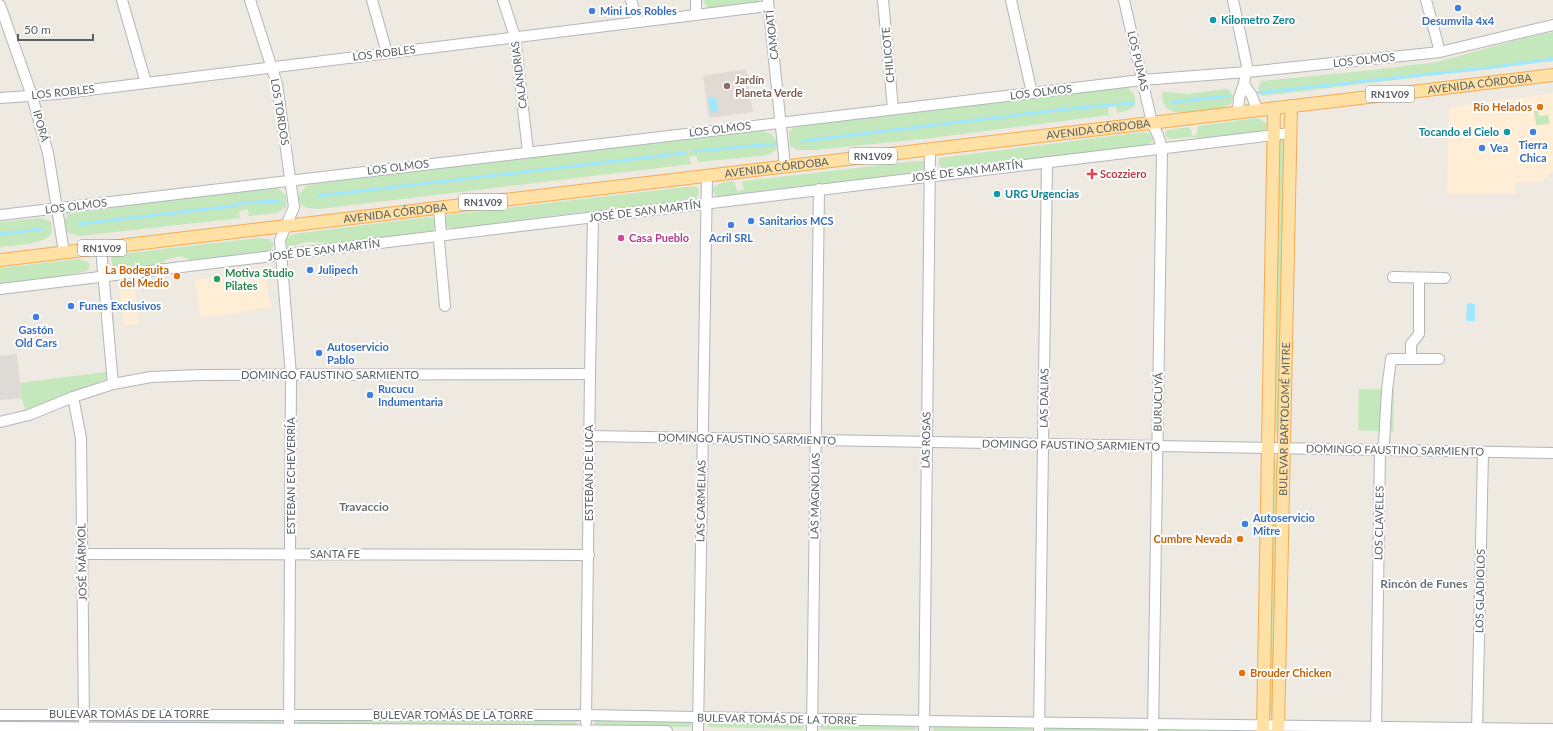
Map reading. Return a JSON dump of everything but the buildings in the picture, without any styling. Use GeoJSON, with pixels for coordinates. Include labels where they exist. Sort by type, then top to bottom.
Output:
{"type":"FeatureCollection","features":[{"type":"Feature","properties":{"kind":"main road","name":"AVENIDA CÓRDOBA"},"geometry":{"type":"LineString","coordinates":[[0,260],[1553,75]]}},
{"type":"Feature","properties":{"kind":"main road","name":"BULEVAR BARTOLOMÉ MITRE"},"geometry":{"type":"LineString","coordinates":[[1278,729],[1291,106]]}},
{"type":"Feature","properties":{"kind":"main road","name":"BULEVAR BARTOLOMÉ MITRE"},"geometry":{"type":"LineString","coordinates":[[1263,728],[1274,108]]}},
{"type":"Feature","properties":{"kind":"street"},"geometry":{"type":"LineString","coordinates":[[122,0],[146,83]]}},
{"type":"Feature","properties":{"kind":"street","name":"LOS TORDOS"},"geometry":{"type":"LineString","coordinates":[[250,0],[277,84],[294,207],[286,226]]}},
{"type":"Feature","properties":{"kind":"street"},"geometry":{"type":"LineString","coordinates":[[372,0],[387,53]]}},
{"type":"Feature","properties":{"kind":"street","name":"CALANDRIAS"},"geometry":{"type":"LineString","coordinates":[[503,0],[514,37],[528,152]]}},
{"type":"Feature","properties":{"kind":"street"},"geometry":{"type":"LineString","coordinates":[[631,0],[638,22]]}},
{"type":"Feature","properties":{"kind":"street"},"geometry":{"type":"LineString","coordinates":[[696,0],[696,15]]}},
{"type":"Feature","properties":{"kind":"street","name":"CHILICOTE"},"geometry":{"type":"LineString","coordinates":[[882,0],[893,110]]}},
{"type":"Feature","properties":{"kind":"street"},"geometry":{"type":"LineString","coordinates":[[1011,0],[1032,93]]}},
{"type":"Feature","properties":{"kind":"street","name":"LOS PUMAS"},"geometry":{"type":"LineString","coordinates":[[1124,0],[1152,123]]}},
{"type":"Feature","properties":{"kind":"street"},"geometry":{"type":"LineString","coordinates":[[1233,0],[1247,66],[1244,84],[1238,98],[1238,112]]}},
{"type":"Feature","properties":{"kind":"street"},"geometry":{"type":"LineString","coordinates":[[1426,0],[1440,52]]}},
{"type":"Feature","properties":{"kind":"street","name":"LOS ROBLES"},"geometry":{"type":"LineString","coordinates":[[0,98],[32,96],[146,83],[696,15],[768,3]]}},
{"type":"Feature","properties":{"kind":"street","name":"CAMOATÍ"},"geometry":{"type":"LineString","coordinates":[[768,3],[785,166]]}},
{"type":"Feature","properties":{"kind":"street","name":"IPORÁ"},"geometry":{"type":"LineString","coordinates":[[0,5],[32,96],[48,153],[64,252]]}},
{"type":"Feature","properties":{"kind":"street","name":"LOS OLMOS"},"geometry":{"type":"LineString","coordinates":[[0,215],[1142,80],[1247,72],[1440,52],[1553,25]]}},
{"type":"Feature","properties":{"kind":"street"},"geometry":{"type":"LineString","coordinates":[[1244,84],[1252,96],[1257,110]]}},
{"type":"Feature","properties":{"kind":"street","name":"BURUCUYÁ"},"geometry":{"type":"LineString","coordinates":[[1152,123],[1162,148],[1153,728]]}},
{"type":"Feature","properties":{"kind":"street","name":"JOSÉ DE SAN MARTÍN"},"geometry":{"type":"LineString","coordinates":[[0,289],[1290,132]]}},
{"type":"Feature","properties":{"kind":"street","name":"LAS ROSAS"},"geometry":{"type":"LineString","coordinates":[[924,726],[930,149]]}},
{"type":"Feature","properties":{"kind":"street","name":"LAS DALIAS"},"geometry":{"type":"LineString","coordinates":[[1039,727],[1047,162]]}},
{"type":"Feature","properties":{"kind":"street","name":"LAS CARMELIAS"},"geometry":{"type":"LineString","coordinates":[[698,731],[707,176]]}},
{"type":"Feature","properties":{"kind":"street","name":"LAS MAGNOLIAS"},"geometry":{"type":"LineString","coordinates":[[812,731],[819,189]]}},
{"type":"Feature","properties":{"kind":"street"},"geometry":{"type":"LineString","coordinates":[[439,208],[439,241],[445,306]]}},
{"type":"Feature","properties":{"kind":"street","name":"ESTEBAN DE LUCA"},"geometry":{"type":"LineString","coordinates":[[586,730],[593,217]]}},
{"type":"Feature","properties":{"kind":"street","name":"ESTEBAN ECHEVERRÍA"},"geometry":{"type":"LineString","coordinates":[[286,226],[280,240],[280,255],[291,375],[289,728]]}},
{"type":"Feature","properties":{"kind":"street"},"geometry":{"type":"LineString","coordinates":[[101,248],[113,384]]}},
{"type":"Feature","properties":{"kind":"street"},"geometry":{"type":"LineString","coordinates":[[1393,277],[1445,278]]}},
{"type":"Feature","properties":{"kind":"street"},"geometry":{"type":"LineString","coordinates":[[1419,278],[1419,334],[1411,344],[1411,358],[1439,359]]}},
{"type":"Feature","properties":{"kind":"street","name":"LOS CLAVELES"},"geometry":{"type":"LineString","coordinates":[[1376,729],[1380,450],[1384,444],[1387,390],[1392,359],[1411,358]]}},
{"type":"Feature","properties":{"kind":"street","name":"DOMINGO FAUSTINO SARMIENTO"},"geometry":{"type":"LineString","coordinates":[[0,422],[29,415],[73,397],[113,384],[158,377],[200,375],[590,374]]}},
{"type":"Feature","properties":{"kind":"street","name":"JOSÉ MÁRMOL"},"geometry":{"type":"LineString","coordinates":[[73,397],[81,438],[84,727]]}},
{"type":"Feature","properties":{"kind":"street","name":"DOMINGO FAUSTINO SARMIENTO"},"geometry":{"type":"LineString","coordinates":[[590,436],[1553,453]]}},
{"type":"Feature","properties":{"kind":"street","name":"LOS GLADIOLOS"},"geometry":{"type":"LineString","coordinates":[[1478,729],[1483,452]]}},
{"type":"Feature","properties":{"kind":"street","name":"SANTA FE"},"geometry":{"type":"LineString","coordinates":[[82,554],[589,555]]}},
{"type":"Feature","properties":{"kind":"street","name":"BULEVAR TOMÁS DE LA TORRE"},"geometry":{"type":"LineString","coordinates":[[0,714],[586,715],[812,719],[924,726],[1278,729],[1553,729]]}},
{"type":"Feature","properties":{"kind":"street","name":"BULEVAR TOMÁS DE LA TORRE"},"geometry":{"type":"LineString","coordinates":[[0,727],[667,731]]}},
{"type":"Feature","properties":{"kind":"shaded area","name":"Jardín Planeta Verde"},"geometry":{"type":"Polygon","coordinates":[[[746,69],[753,112],[709,118],[703,76],[746,69]]]}},
{"type":"Feature","properties":{"kind":"shaded area"},"geometry":{"type":"Polygon","coordinates":[[[1553,93],[1553,172],[1551,172],[1542,182],[1515,183],[1515,193],[1447,193],[1449,107],[1553,93]]]}},
{"type":"Feature","properties":{"kind":"shaded area"},"geometry":{"type":"Polygon","coordinates":[[[265,270],[269,301],[271,301],[272,307],[200,318],[195,280],[265,270]]]}},
{"type":"Feature","properties":{"kind":"shaded area"},"geometry":{"type":"Polygon","coordinates":[[[134,278],[139,324],[124,326],[119,280],[134,278]]]}},
{"type":"Feature","properties":{"kind":"shaded area"},"geometry":{"type":"Polygon","coordinates":[[[17,354],[22,398],[0,400],[0,356],[17,354]]]}},
{"type":"Feature","properties":{"kind":"green space"},"geometry":{"type":"Polygon","coordinates":[[[703,0],[759,0],[756,4],[751,5],[713,8],[707,7],[703,0]]]}},
{"type":"Feature","properties":{"kind":"green space"},"geometry":{"type":"Polygon","coordinates":[[[1553,32],[1553,61],[1262,96],[1259,90],[1259,85],[1262,81],[1437,62],[1524,38],[1553,32]]]}},
{"type":"Feature","properties":{"kind":"green space"},"geometry":{"type":"Polygon","coordinates":[[[1116,88],[1128,88],[1135,96],[1135,106],[1129,110],[1117,113],[1116,106],[1108,107],[1109,115],[931,138],[815,150],[798,150],[790,146],[789,132],[794,127],[969,104],[1116,88]]]}},
{"type":"Feature","properties":{"kind":"green space"},"geometry":{"type":"Polygon","coordinates":[[[1225,89],[1229,90],[1233,96],[1232,103],[1225,107],[1194,113],[1179,112],[1168,109],[1164,104],[1162,94],[1164,92],[1188,94],[1225,89]]]}},
{"type":"Feature","properties":{"kind":"green space"},"geometry":{"type":"Polygon","coordinates":[[[1534,111],[1538,111],[1539,116],[1548,115],[1550,124],[1536,125],[1534,111]]]}},
{"type":"Feature","properties":{"kind":"green space"},"geometry":{"type":"Polygon","coordinates":[[[1258,118],[1267,124],[1264,131],[1203,138],[1188,137],[1175,139],[1167,138],[1165,133],[1168,130],[1188,127],[1191,130],[1192,136],[1197,135],[1198,126],[1258,118]]]}},
{"type":"Feature","properties":{"kind":"green space"},"geometry":{"type":"Polygon","coordinates":[[[759,130],[767,132],[773,136],[777,142],[776,150],[768,155],[698,162],[696,155],[689,157],[691,164],[319,209],[307,208],[300,204],[298,196],[307,185],[759,130]]]}},
{"type":"Feature","properties":{"kind":"green space"},"geometry":{"type":"Polygon","coordinates":[[[1143,132],[1151,134],[1153,141],[1148,145],[944,169],[939,166],[939,158],[1143,132]]]}},
{"type":"Feature","properties":{"kind":"green space"},"geometry":{"type":"Polygon","coordinates":[[[1279,138],[1286,138],[1280,434],[1273,433],[1279,138]]]}},
{"type":"Feature","properties":{"kind":"green space"},"geometry":{"type":"Polygon","coordinates":[[[924,161],[925,168],[922,171],[731,195],[716,196],[713,191],[714,187],[721,183],[733,181],[737,191],[744,190],[742,183],[744,181],[924,161]]]}},
{"type":"Feature","properties":{"kind":"green space"},"geometry":{"type":"Polygon","coordinates":[[[694,186],[699,189],[698,196],[692,200],[542,217],[467,228],[448,227],[444,225],[443,218],[446,215],[694,186]]]}},
{"type":"Feature","properties":{"kind":"green space"},"geometry":{"type":"Polygon","coordinates":[[[276,187],[286,195],[286,207],[277,213],[249,216],[248,209],[239,211],[240,218],[79,236],[66,232],[64,223],[68,214],[276,187]]]}},
{"type":"Feature","properties":{"kind":"green space"},"geometry":{"type":"Polygon","coordinates":[[[433,217],[435,224],[434,231],[334,243],[306,242],[287,248],[286,238],[293,234],[433,217]]]}},
{"type":"Feature","properties":{"kind":"green space"},"geometry":{"type":"Polygon","coordinates":[[[41,218],[51,222],[52,229],[50,236],[38,242],[0,247],[0,222],[41,218]]]}},
{"type":"Feature","properties":{"kind":"green space"},"geometry":{"type":"Polygon","coordinates":[[[259,238],[269,239],[274,244],[271,250],[260,253],[190,260],[181,256],[165,260],[162,264],[113,268],[111,256],[120,254],[259,238]]]}},
{"type":"Feature","properties":{"kind":"green space"},"geometry":{"type":"Polygon","coordinates":[[[78,259],[88,262],[90,266],[87,271],[51,278],[0,283],[0,268],[78,259]]]}},
{"type":"Feature","properties":{"kind":"green space"},"geometry":{"type":"Polygon","coordinates":[[[106,372],[107,379],[25,410],[20,383],[106,372]]]}},
{"type":"Feature","properties":{"kind":"green space"},"geometry":{"type":"Polygon","coordinates":[[[1359,389],[1394,390],[1393,432],[1358,430],[1359,389]]]}},
{"type":"Feature","properties":{"kind":"green space"},"geometry":{"type":"Polygon","coordinates":[[[1278,460],[1273,715],[1269,714],[1273,465],[1274,461],[1278,460]]]}},
{"type":"Feature","properties":{"kind":"green space"},"geometry":{"type":"Polygon","coordinates":[[[0,717],[76,719],[76,722],[0,724],[0,717]]]}},
{"type":"Feature","properties":{"kind":"green space"},"geometry":{"type":"Polygon","coordinates":[[[92,718],[282,719],[282,722],[280,724],[95,723],[93,722],[92,718]]]}},
{"type":"Feature","properties":{"kind":"green space"},"geometry":{"type":"Polygon","coordinates":[[[575,719],[577,724],[575,726],[298,723],[298,720],[575,719]]]}},
{"type":"Feature","properties":{"kind":"green space"},"geometry":{"type":"Polygon","coordinates":[[[597,719],[690,721],[691,726],[598,726],[595,724],[597,719]]]}},
{"type":"Feature","properties":{"kind":"green space"},"geometry":{"type":"Polygon","coordinates":[[[711,721],[803,722],[805,725],[802,729],[711,727],[708,726],[708,723],[711,721]]]}},
{"type":"Feature","properties":{"kind":"green space"},"geometry":{"type":"Polygon","coordinates":[[[819,724],[914,724],[916,729],[822,729],[819,727],[819,724]]]}},
{"type":"Feature","properties":{"kind":"green space"},"geometry":{"type":"Polygon","coordinates":[[[932,726],[1031,726],[1033,728],[1032,731],[935,731],[932,729],[932,726]]]}},
{"type":"Feature","properties":{"kind":"green space"},"geometry":{"type":"Polygon","coordinates":[[[1046,728],[1142,728],[1144,731],[1046,731],[1046,728]]]}},
{"type":"Feature","properties":{"kind":"green space"},"geometry":{"type":"Polygon","coordinates":[[[1161,728],[1251,729],[1252,731],[1159,731],[1161,728]]]}},
{"type":"Feature","properties":{"kind":"water"},"geometry":{"type":"Polygon","coordinates":[[[716,97],[718,112],[711,113],[708,98],[716,97]]]}},
{"type":"Feature","properties":{"kind":"water"},"geometry":{"type":"Polygon","coordinates":[[[1467,303],[1475,304],[1475,321],[1466,321],[1467,303]]]}},
{"type":"Feature","properties":{"kind":"waterway"},"geometry":{"type":"LineString","coordinates":[[1256,93],[1487,68],[1553,59]]}},
{"type":"Feature","properties":{"kind":"waterway"},"geometry":{"type":"LineString","coordinates":[[1172,102],[1229,96]]}},
{"type":"Feature","properties":{"kind":"waterway"},"geometry":{"type":"LineString","coordinates":[[803,141],[1067,109],[1133,103]]}},
{"type":"Feature","properties":{"kind":"waterway"},"geometry":{"type":"LineString","coordinates":[[695,151],[774,144]]}},
{"type":"Feature","properties":{"kind":"waterway"},"geometry":{"type":"LineString","coordinates":[[318,196],[685,153]]}},
{"type":"Feature","properties":{"kind":"waterway"},"geometry":{"type":"LineString","coordinates":[[79,224],[233,206],[241,203],[280,201]]}},
{"type":"Feature","properties":{"kind":"waterway"},"geometry":{"type":"LineString","coordinates":[[0,234],[42,229]]}},
{"type":"Feature","properties":{"kind":"place","name":"Desumvila 4x4"},"geometry":{"type":"Point","coordinates":[1458,8]}},
{"type":"Feature","properties":{"kind":"place","name":"Mini Los Robles"},"geometry":{"type":"Point","coordinates":[592,11]}},
{"type":"Feature","properties":{"kind":"place","name":"Kilometro Zero"},"geometry":{"type":"Point","coordinates":[1213,20]}},
{"type":"Feature","properties":{"kind":"place","name":"Jardín Planeta Verde"},"geometry":{"type":"Point","coordinates":[727,86]}},
{"type":"Feature","properties":{"kind":"place","name":"Río Helados"},"geometry":{"type":"Point","coordinates":[1540,107]}},
{"type":"Feature","properties":{"kind":"place","name":"Tocando el Cielo"},"geometry":{"type":"Point","coordinates":[1507,132]}},
{"type":"Feature","properties":{"kind":"place","name":"Tierra Chica"},"geometry":{"type":"Point","coordinates":[1533,132]}},
{"type":"Feature","properties":{"kind":"place","name":"Vea"},"geometry":{"type":"Point","coordinates":[1482,148]}},
{"type":"Feature","properties":{"kind":"place","name":"Scozziero"},"geometry":{"type":"Point","coordinates":[1092,174]}},
{"type":"Feature","properties":{"kind":"place","name":"URG Urgencias"},"geometry":{"type":"Point","coordinates":[997,194]}},
{"type":"Feature","properties":{"kind":"place","name":"Sanitarios MCS"},"geometry":{"type":"Point","coordinates":[751,221]}},
{"type":"Feature","properties":{"kind":"place","name":"Acril SRL"},"geometry":{"type":"Point","coordinates":[731,225]}},
{"type":"Feature","properties":{"kind":"place","name":"Casa Pueblo"},"geometry":{"type":"Point","coordinates":[621,238]}},
{"type":"Feature","properties":{"kind":"place","name":"Julipech"},"geometry":{"type":"Point","coordinates":[310,270]}},
{"type":"Feature","properties":{"kind":"place","name":"La Bodeguita del Medio"},"geometry":{"type":"Point","coordinates":[177,276]}},
{"type":"Feature","properties":{"kind":"place","name":"Motiva Studio Pilates"},"geometry":{"type":"Point","coordinates":[217,279]}},
{"type":"Feature","properties":{"kind":"place","name":"Funes Exclusivos"},"geometry":{"type":"Point","coordinates":[71,306]}},
{"type":"Feature","properties":{"kind":"place","name":"Gastón Old Cars"},"geometry":{"type":"Point","coordinates":[36,317]}},
{"type":"Feature","properties":{"kind":"place","name":"Autoservicio Pablo"},"geometry":{"type":"Point","coordinates":[319,353]}},
{"type":"Feature","properties":{"kind":"place","name":"Rucucu Indumentaria"},"geometry":{"type":"Point","coordinates":[370,395]}},
{"type":"Feature","properties":{"kind":"place","name":"Autoservicio Mitre"},"geometry":{"type":"Point","coordinates":[1245,524]}},
{"type":"Feature","properties":{"kind":"place","name":"Cumbre Nevada"},"geometry":{"type":"Point","coordinates":[1240,539]}},
{"type":"Feature","properties":{"kind":"place","name":"Brouder Chicken"},"geometry":{"type":"Point","coordinates":[1242,673]}},
{"type":"Feature","properties":{"kind":"district","name":"Travaccio"},"geometry":{"type":"Point","coordinates":[364,507]}},
{"type":"Feature","properties":{"kind":"district","name":"Rincón de Funes"},"geometry":{"type":"Point","coordinates":[1424,584]}}]}
